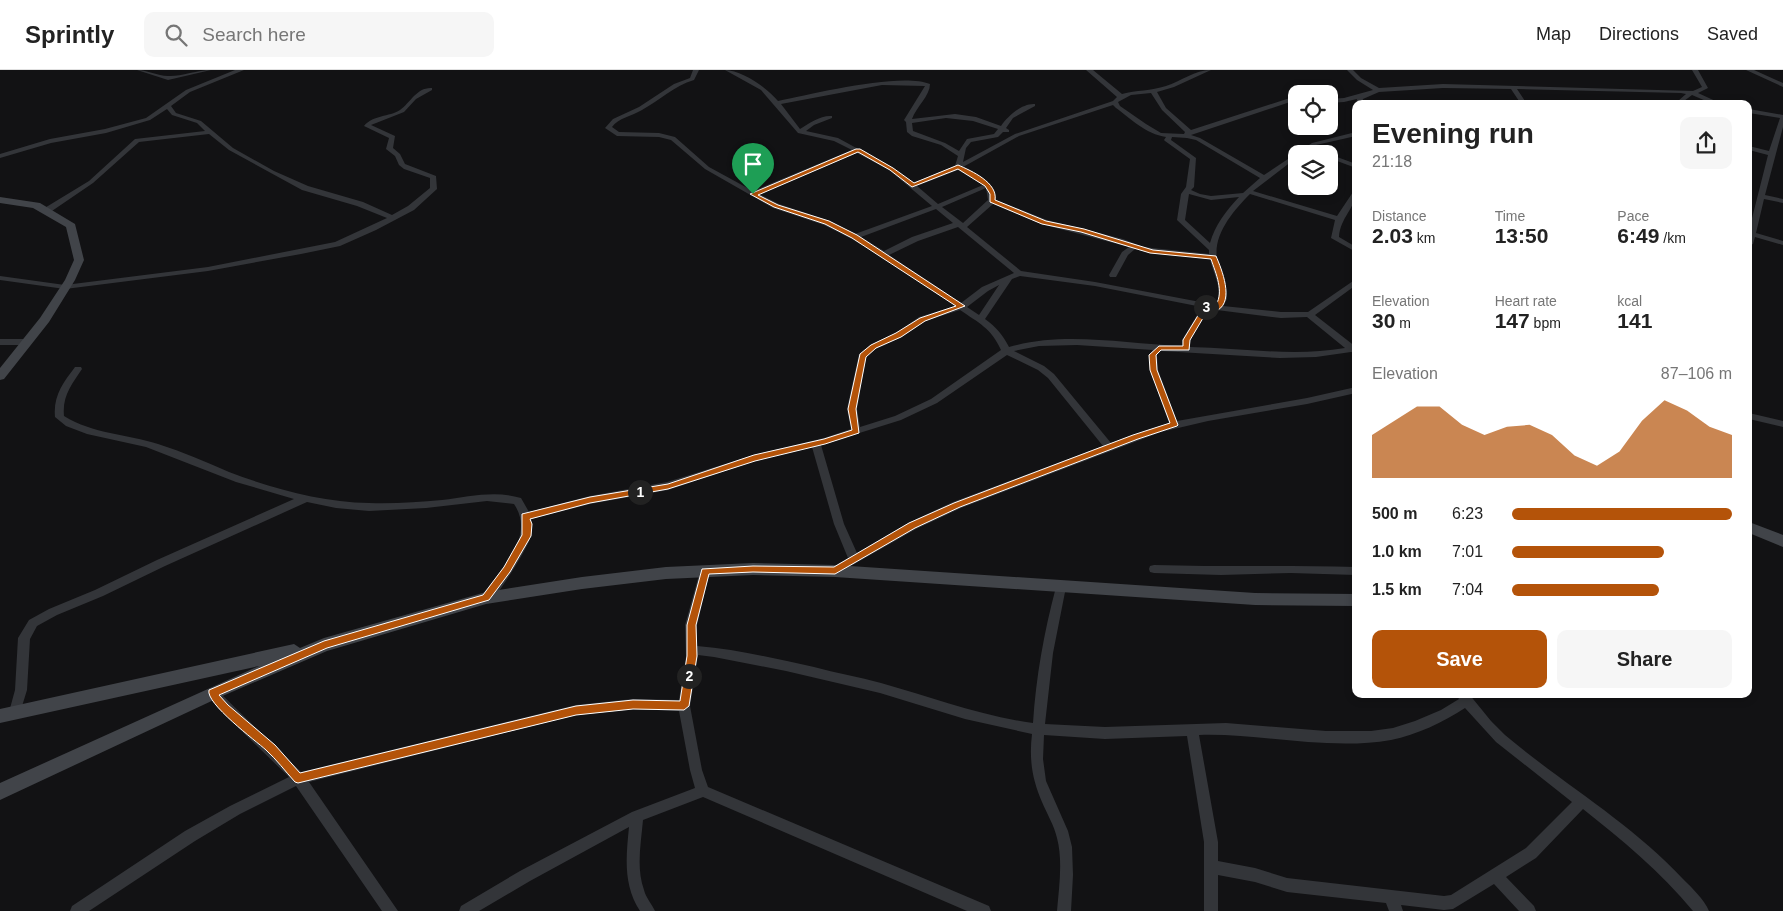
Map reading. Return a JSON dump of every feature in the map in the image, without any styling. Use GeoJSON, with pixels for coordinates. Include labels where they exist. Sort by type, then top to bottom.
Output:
{"type":"FeatureCollection","features":[{"type":"Feature","properties":{"kind":"main road"},"geometry":{"type":"LineString","coordinates":[[0,200],[36,205],[71,226],[79,260],[66,287],[46,320],[0,375]]}},
{"type":"Feature","properties":{"kind":"main road"},"geometry":{"type":"LineString","coordinates":[[1752,529],[1783,541]]}},
{"type":"Feature","properties":{"kind":"main road"},"geometry":{"type":"LineString","coordinates":[[8,714],[324,645],[486,598],[643,575],[753,569],[835,571],[1255,599],[1352,600]]}},
{"type":"Feature","properties":{"kind":"main road"},"geometry":{"type":"LineString","coordinates":[[0,792],[212,693],[324,645]]}},
{"type":"Feature","properties":{"kind":"street"},"geometry":{"type":"LineString","coordinates":[[140,70],[168,78],[208,70]]}},
{"type":"Feature","properties":{"kind":"street"},"geometry":{"type":"LineString","coordinates":[[0,156],[50,141],[106,131],[142,121],[153,117],[179,96],[203,83],[241,70]]}},
{"type":"Feature","properties":{"kind":"street"},"geometry":{"type":"LineString","coordinates":[[696,70],[692,79],[678,82],[641,108],[611,122],[608,128],[617,134],[659,135],[673,138],[707,168],[753,194],[776,206],[827,223],[884,254],[961,306],[998,334],[1006,351],[1044,369],[1052,376],[1109,447]]}},
{"type":"Feature","properties":{"kind":"street"},"geometry":{"type":"LineString","coordinates":[[728,70],[739,78],[763,89],[778,103],[800,132],[836,139],[892,169],[914,185],[1017,273],[1095,284],[1218,308],[1274,314],[1309,314],[1352,284]]}},
{"type":"Feature","properties":{"kind":"street"},"geometry":{"type":"LineString","coordinates":[[1090,70],[1121,97]]}},
{"type":"Feature","properties":{"kind":"street"},"geometry":{"type":"LineString","coordinates":[[914,185],[958,167],[1017,136],[1114,102],[1121,97],[1167,88],[1208,70]]}},
{"type":"Feature","properties":{"kind":"street"},"geometry":{"type":"LineString","coordinates":[[1350,70],[1359,79],[1378,90]]}},
{"type":"Feature","properties":{"kind":"street"},"geometry":{"type":"LineString","coordinates":[[1338,100],[1378,90],[1443,86],[1692,92],[1705,88],[1695,70]]}},
{"type":"Feature","properties":{"kind":"street"},"geometry":{"type":"LineString","coordinates":[[1749,70],[1783,85]]}},
{"type":"Feature","properties":{"kind":"street"},"geometry":{"type":"LineString","coordinates":[[1763,75],[1783,78]]}},
{"type":"Feature","properties":{"kind":"street"},"geometry":{"type":"LineString","coordinates":[[778,103],[882,83],[911,82],[928,85],[924,96],[910,112],[908,120],[910,132],[943,144],[961,155]]}},
{"type":"Feature","properties":{"kind":"street"},"geometry":{"type":"LineString","coordinates":[[1513,88],[1521,100]]}},
{"type":"Feature","properties":{"kind":"street"},"geometry":{"type":"LineString","coordinates":[[0,278],[66,287],[208,269],[301,252],[344,241],[411,208],[428,196],[433,189],[434,177],[427,173],[409,170],[402,165],[398,155],[389,149],[393,137],[369,128],[367,124],[397,114],[414,98],[430,89]]}},
{"type":"Feature","properties":{"kind":"street"},"geometry":{"type":"LineString","coordinates":[[1153,91],[1164,109],[1189,134],[1264,178]]}},
{"type":"Feature","properties":{"kind":"street"},"geometry":{"type":"LineString","coordinates":[[1683,100],[1692,92]]}},
{"type":"Feature","properties":{"kind":"street"},"geometry":{"type":"LineString","coordinates":[[1692,92],[1710,100]]}},
{"type":"Feature","properties":{"kind":"street"},"geometry":{"type":"LineString","coordinates":[[1360,100],[1366,94]]}},
{"type":"Feature","properties":{"kind":"street"},"geometry":{"type":"LineString","coordinates":[[1114,102],[1118,107],[1155,132],[1171,135],[1189,134],[1288,101]]}},
{"type":"Feature","properties":{"kind":"street"},"geometry":{"type":"LineString","coordinates":[[167,105],[174,114],[200,122],[231,150],[305,188],[360,204],[393,218]]}},
{"type":"Feature","properties":{"kind":"street"},"geometry":{"type":"LineString","coordinates":[[958,167],[963,148],[969,140],[996,136],[1011,117],[1033,105]]}},
{"type":"Feature","properties":{"kind":"street"},"geometry":{"type":"LineString","coordinates":[[1752,112],[1783,118],[1776,137],[1774,156],[1752,230]]}},
{"type":"Feature","properties":{"kind":"street"},"geometry":{"type":"LineString","coordinates":[[800,132],[812,124],[830,117]]}},
{"type":"Feature","properties":{"kind":"street"},"geometry":{"type":"LineString","coordinates":[[908,120],[920,122],[938,117],[958,117],[1003,128],[1017,136]]}},
{"type":"Feature","properties":{"kind":"street"},"geometry":{"type":"LineString","coordinates":[[46,211],[82,189],[136,140],[211,132]]}},
{"type":"Feature","properties":{"kind":"street"},"geometry":{"type":"LineString","coordinates":[[1171,135],[1167,140],[1193,158],[1188,191],[1185,194],[1184,208],[1180,217],[1181,220],[1213,253]]}},
{"type":"Feature","properties":{"kind":"street"},"geometry":{"type":"LineString","coordinates":[[1313,145],[1352,135]]}},
{"type":"Feature","properties":{"kind":"street"},"geometry":{"type":"LineString","coordinates":[[1752,149],[1774,156]]}},
{"type":"Feature","properties":{"kind":"street"},"geometry":{"type":"LineString","coordinates":[[753,194],[858,150]]}},
{"type":"Feature","properties":{"kind":"street"},"geometry":{"type":"LineString","coordinates":[[1338,159],[1352,165]]}},
{"type":"Feature","properties":{"kind":"street"},"geometry":{"type":"LineString","coordinates":[[1218,308],[1223,299],[1223,293],[1213,253],[1222,220],[1264,178],[1288,161]]}},
{"type":"Feature","properties":{"kind":"street"},"geometry":{"type":"LineString","coordinates":[[884,254],[924,235],[961,225],[992,201],[993,194],[988,185],[958,167]]}},
{"type":"Feature","properties":{"kind":"street"},"geometry":{"type":"LineString","coordinates":[[854,236],[939,206],[988,185]]}},
{"type":"Feature","properties":{"kind":"street"},"geometry":{"type":"LineString","coordinates":[[1188,191],[1202,198],[1209,199],[1247,194],[1340,219]]}},
{"type":"Feature","properties":{"kind":"street"},"geometry":{"type":"LineString","coordinates":[[1762,196],[1783,201]]}},
{"type":"Feature","properties":{"kind":"street"},"geometry":{"type":"LineString","coordinates":[[1352,200],[1334,231],[1335,238],[1352,248]]}},
{"type":"Feature","properties":{"kind":"street"},"geometry":{"type":"LineString","coordinates":[[992,201],[1056,226],[1082,230],[1152,252],[1213,253]]}},
{"type":"Feature","properties":{"kind":"street"},"geometry":{"type":"LineString","coordinates":[[1752,233],[1783,244]]}},
{"type":"Feature","properties":{"kind":"street"},"geometry":{"type":"LineString","coordinates":[[1113,274],[1125,254],[1134,246]]}},
{"type":"Feature","properties":{"kind":"street"},"geometry":{"type":"LineString","coordinates":[[856,431],[852,409],[862,356],[873,346],[899,335],[922,319],[961,306],[985,289],[1017,273]]}},
{"type":"Feature","properties":{"kind":"street"},"geometry":{"type":"LineString","coordinates":[[980,320],[990,307],[1000,288],[1017,273]]}},
{"type":"Feature","properties":{"kind":"street"},"geometry":{"type":"LineString","coordinates":[[1186,349],[1186,340],[1207,306]]}},
{"type":"Feature","properties":{"kind":"street"},"geometry":{"type":"LineString","coordinates":[[1309,314],[1352,349]]}},
{"type":"Feature","properties":{"kind":"street"},"geometry":{"type":"LineString","coordinates":[[0,342],[27,342]]}},
{"type":"Feature","properties":{"kind":"street"},"geometry":{"type":"LineString","coordinates":[[525,517],[590,500],[668,486],[754,458],[816,443],[898,418],[922,408],[1006,351],[1026,346],[1063,343],[1113,343],[1279,356],[1352,351]]}},
{"type":"Feature","properties":{"kind":"street"},"geometry":{"type":"LineString","coordinates":[[1159,348],[1153,355],[1154,370],[1174,425]]}},
{"type":"Feature","properties":{"kind":"street"},"geometry":{"type":"LineString","coordinates":[[78,369],[64,389],[58,405],[60,418],[84,431],[148,445],[240,479],[307,498],[370,507],[433,504],[490,498],[511,499],[518,502],[527,524],[526,536],[507,570],[486,598]]}},
{"type":"Feature","properties":{"kind":"street"},"geometry":{"type":"LineString","coordinates":[[835,571],[912,526],[942,512],[1109,447],[1191,420],[1316,399],[1352,391]]}},
{"type":"Feature","properties":{"kind":"street"},"geometry":{"type":"LineString","coordinates":[[1752,417],[1783,424]]}},
{"type":"Feature","properties":{"kind":"street"},"geometry":{"type":"LineString","coordinates":[[816,443],[839,524],[854,560]]}},
{"type":"Feature","properties":{"kind":"street"},"geometry":{"type":"LineString","coordinates":[[8,714],[21,690],[24,638],[33,623],[53,612],[99,593],[161,563],[307,498]]}},
{"type":"Feature","properties":{"kind":"street"},"geometry":{"type":"LineString","coordinates":[[1154,569],[1352,571]]}},
{"type":"Feature","properties":{"kind":"street"},"geometry":{"type":"LineString","coordinates":[[704,791],[696,770],[684,706],[693,650],[691,625],[705,571]]}},
{"type":"Feature","properties":{"kind":"street"},"geometry":{"type":"LineString","coordinates":[[1061,587],[1054,614],[1044,673],[1038,729],[1037,771],[1065,844],[1064,911]]}},
{"type":"Feature","properties":{"kind":"street"},"geometry":{"type":"LineString","coordinates":[[693,650],[714,652],[786,666],[880,688],[965,714],[1038,729],[1105,733],[1226,729],[1326,737],[1370,737],[1393,734],[1417,726],[1445,714],[1464,698]]}},
{"type":"Feature","properties":{"kind":"street"},"geometry":{"type":"LineString","coordinates":[[212,693],[224,708],[271,748],[298,779],[370,885],[390,911]]}},
{"type":"Feature","properties":{"kind":"street"},"geometry":{"type":"LineString","coordinates":[[1466,698],[1514,752],[1622,831],[1661,865],[1702,911]]}},
{"type":"Feature","properties":{"kind":"street"},"geometry":{"type":"LineString","coordinates":[[77,911],[168,850],[235,810],[298,779],[576,710],[633,704],[684,706]]}},
{"type":"Feature","properties":{"kind":"street"},"geometry":{"type":"LineString","coordinates":[[1192,730],[1211,842],[1211,911]]}},
{"type":"Feature","properties":{"kind":"street"},"geometry":{"type":"LineString","coordinates":[[466,911],[525,876],[637,816],[704,791],[984,911]]}},
{"type":"Feature","properties":{"kind":"street"},"geometry":{"type":"LineString","coordinates":[[1212,867],[1255,875],[1288,885],[1444,903],[1453,902],[1531,853],[1582,801]]}},
{"type":"Feature","properties":{"kind":"street"},"geometry":{"type":"LineString","coordinates":[[637,816],[631,868],[636,890],[648,911]]}},
{"type":"Feature","properties":{"kind":"street"},"geometry":{"type":"LineString","coordinates":[[1495,875],[1529,911]]}},
{"type":"Feature","properties":{"kind":"street"},"geometry":{"type":"LineString","coordinates":[[1391,897],[1396,911]]}},
{"type":"Feature","properties":{"kind":"route"},"geometry":{"type":"LineString","coordinates":[[858,150],[892,169],[914,185],[958,167],[988,185],[993,194],[992,201],[1026,216],[1056,226],[1082,230],[1152,252],[1214,257],[1223,287],[1223,299],[1218,308],[1207,306],[1186,340],[1186,349],[1159,348],[1153,355],[1156,378],[1174,425],[1159,428],[957,505],[883,541],[835,571],[753,569],[705,571],[692,618],[692,656],[684,706],[633,704],[576,710],[298,779],[271,748],[252,734],[224,708],[212,693],[324,645],[486,598],[521,547],[528,530],[525,517],[590,500],[642,492],[684,482],[737,463],[825,441],[856,431],[852,419],[852,409],[862,356],[873,346],[899,335],[922,319],[961,306],[854,236],[827,223],[776,206],[753,194],[858,150]]}}]}
